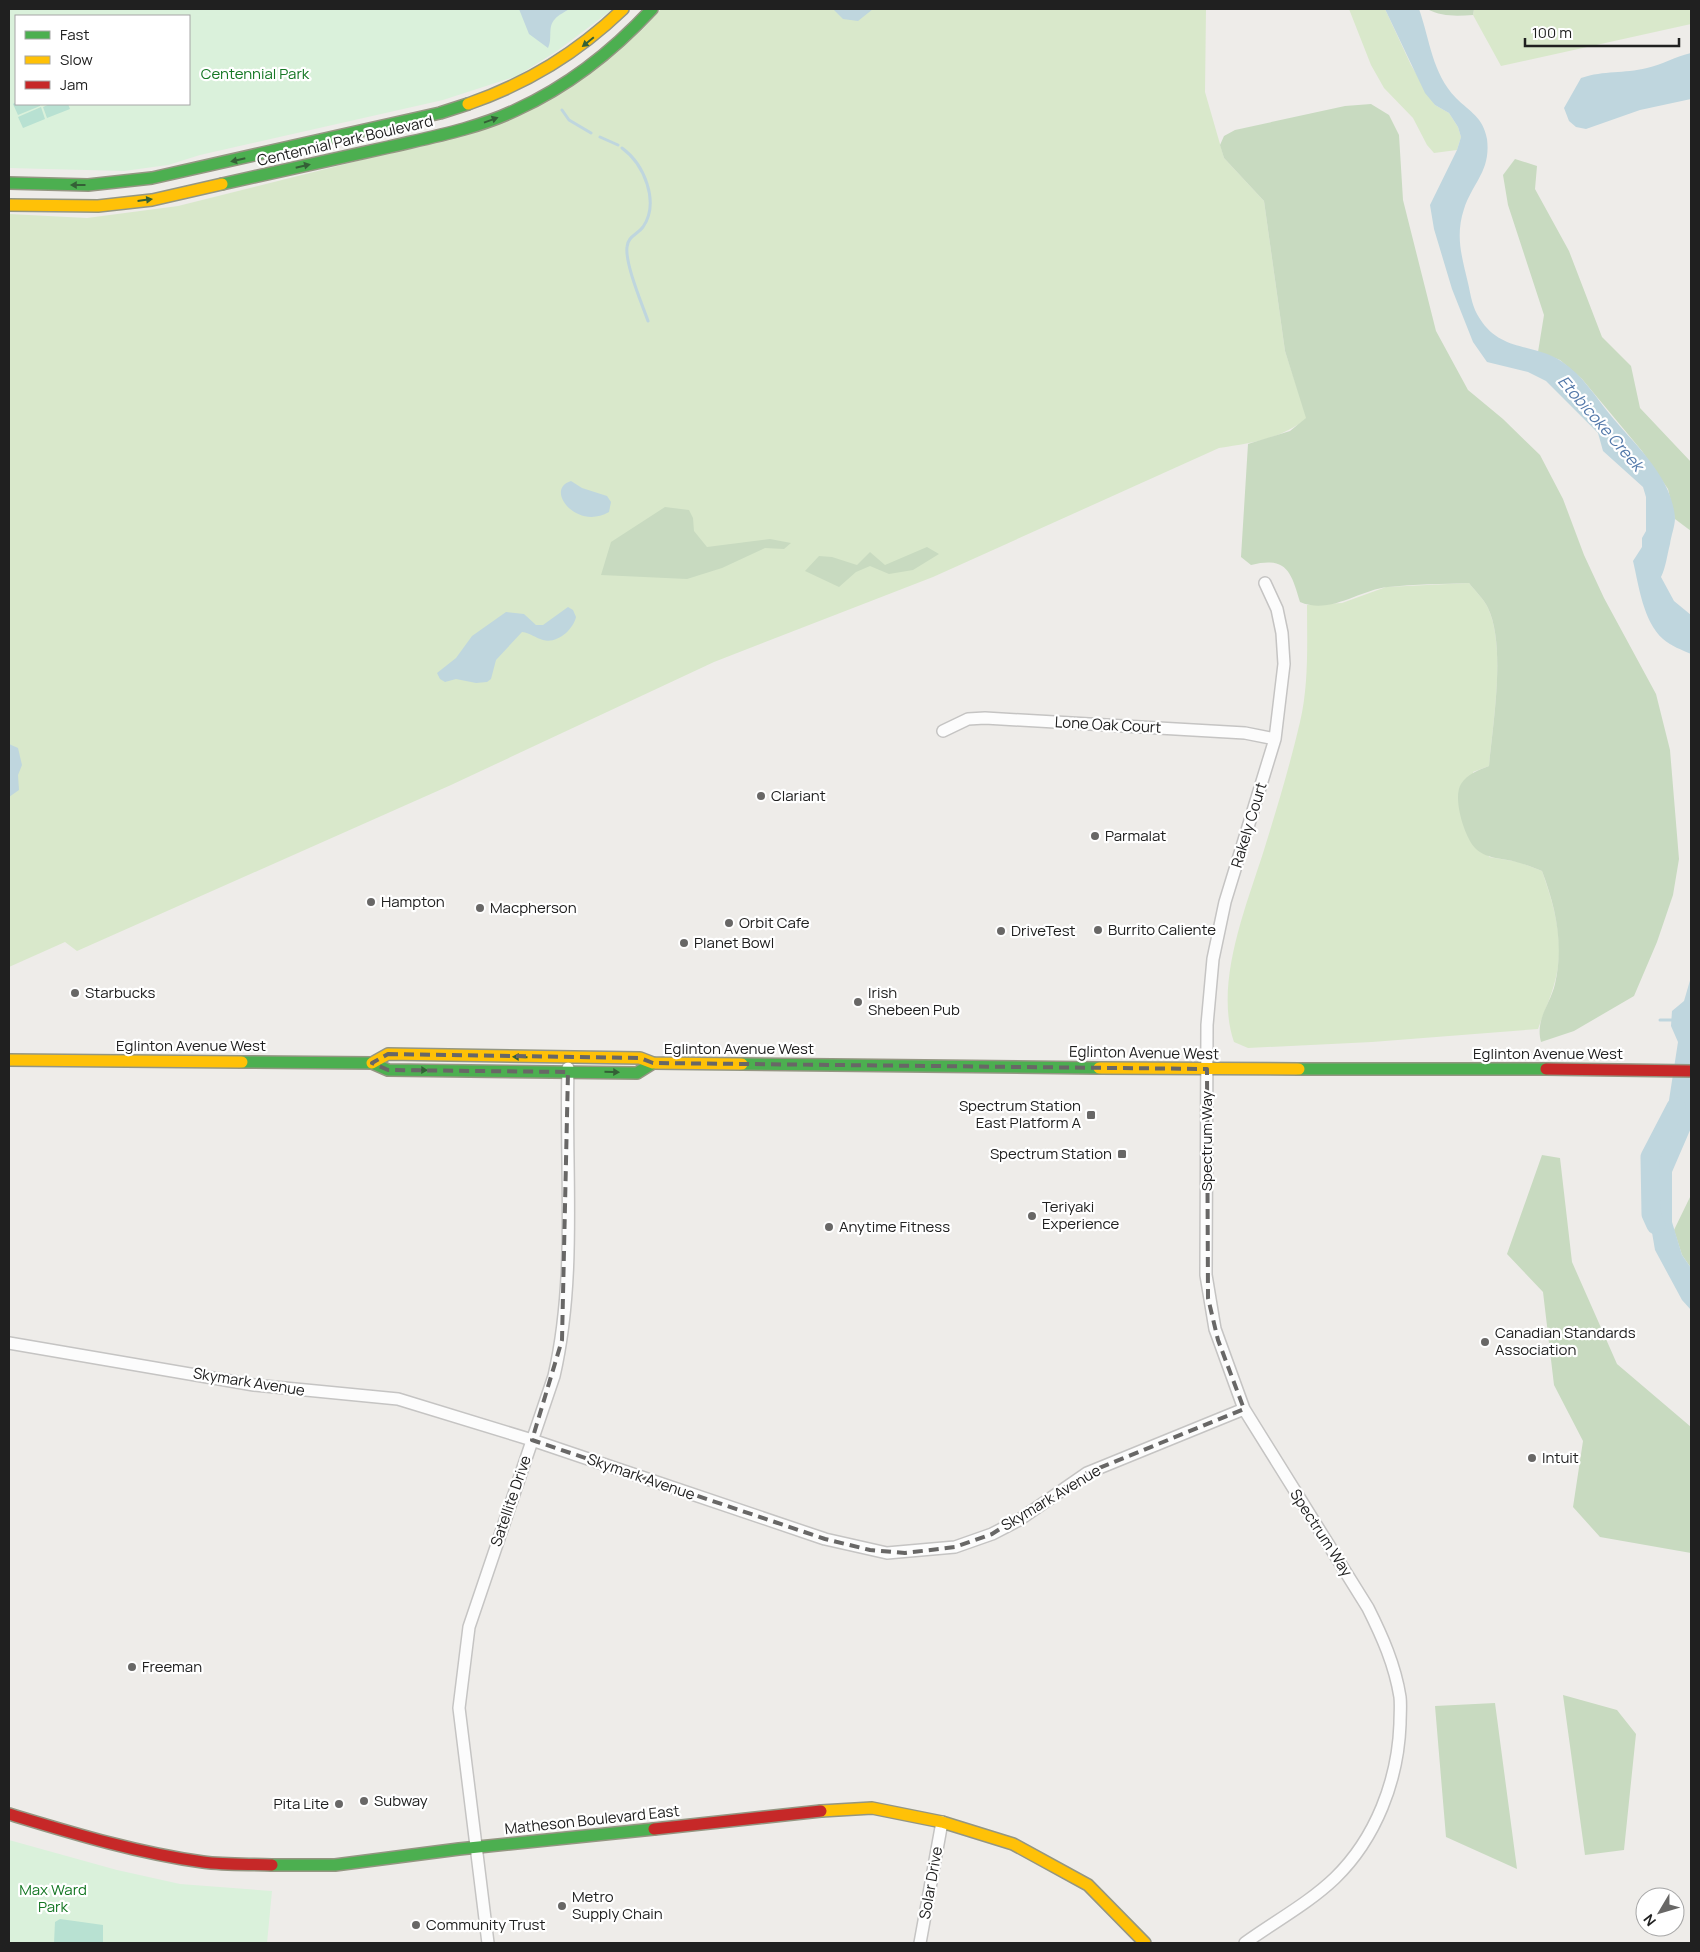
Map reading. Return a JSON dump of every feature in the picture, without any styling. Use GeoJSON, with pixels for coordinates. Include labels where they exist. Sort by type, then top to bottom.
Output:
{"type":"FeatureCollection","features":[{"type":"Feature","properties":{"kind":"street","name":"Centennial Park Boulevard"},"geometry":{"type":"LineString","coordinates":[[9,183],[88,184],[152,178],[430,115],[486,100],[527,81],[562,61],[586,43],[623,9]]}},
{"type":"Feature","properties":{"kind":"street","name":"Centennial Park Boulevard"},"geometry":{"type":"LineString","coordinates":[[9,205],[98,206],[152,200],[445,134],[492,120],[572,81],[620,42],[652,9]]}},
{"type":"Feature","properties":{"kind":"street","name":"Rakely Court"},"geometry":{"type":"LineString","coordinates":[[1208,1069],[1207,1025],[1214,947],[1225,902],[1275,739],[1284,664],[1282,633],[1277,609],[1265,583]]}},
{"type":"Feature","properties":{"kind":"street","name":"Lone Oak Court"},"geometry":{"type":"LineString","coordinates":[[943,731],[968,719],[985,718],[1244,733],[1275,739]]}},
{"type":"Feature","properties":{"kind":"street","name":"Eglinton Avenue West"},"geometry":{"type":"LineString","coordinates":[[372,1063],[388,1054],[640,1058],[652,1063],[1208,1069],[1634,1069],[1691,1071]]}},
{"type":"Feature","properties":{"kind":"street","name":"Satellite Drive"},"geometry":{"type":"LineString","coordinates":[[488,1943],[460,1708],[462,1673],[469,1627],[554,1376],[562,1340],[567,1271],[569,1057]]}},
{"type":"Feature","properties":{"kind":"street","name":"Eglinton Avenue West"},"geometry":{"type":"LineString","coordinates":[[9,1060],[372,1063],[388,1070],[637,1073],[652,1063]]}},
{"type":"Feature","properties":{"kind":"street","name":"Spectrum Way"},"geometry":{"type":"LineString","coordinates":[[1208,1069],[1206,1275],[1208,1298],[1218,1340],[1244,1409],[1368,1608],[1385,1642],[1400,1698],[1399,1740],[1393,1776],[1378,1817],[1336,1877],[1245,1943]]}},
{"type":"Feature","properties":{"kind":"street","name":"Skymark Avenue"},"geometry":{"type":"LineString","coordinates":[[9,1343],[254,1385],[398,1398],[532,1440],[824,1538],[870,1550],[905,1553],[955,1547],[992,1534],[1019,1520],[1086,1473],[1244,1409]]}},
{"type":"Feature","properties":{"kind":"street","name":"Matheson Boulevard East"},"geometry":{"type":"LineString","coordinates":[[9,1814],[76,1834],[168,1856],[205,1862],[279,1866],[335,1865],[814,1812],[872,1808],[942,1822],[1013,1844],[1088,1885],[1115,1910],[1145,1943]]}},
{"type":"Feature","properties":{"kind":"street","name":"Solar Drive"},"geometry":{"type":"LineString","coordinates":[[920,1943],[942,1822]]}},
{"type":"Feature","properties":{"kind":"highlighted area"},"geometry":{"type":"Polygon","coordinates":[[[388,1054],[640,1058],[653,1063],[1207,1069],[1208,1298],[1218,1340],[1244,1409],[1087,1473],[992,1534],[955,1547],[905,1553],[870,1550],[825,1539],[532,1440],[562,1340],[568,1072],[388,1070],[372,1063],[388,1054]]]}},
{"type":"Feature","properties":{"kind":"green space","name":"Centennial Park"},"geometry":{"type":"Polygon","coordinates":[[[9,9],[613,9],[557,51],[517,76],[443,100],[200,155],[168,165],[124,171],[9,168],[9,9]]]}},
{"type":"Feature","properties":{"kind":"green space"},"geometry":{"type":"Polygon","coordinates":[[[661,9],[1206,9],[1205,92],[1224,158],[1264,201],[1285,351],[1307,418],[1287,431],[1266,439],[1219,448],[933,577],[714,662],[451,785],[77,951],[65,942],[9,967],[9,214],[87,218],[178,206],[437,141],[526,111],[642,30],[661,9]]]}},
{"type":"Feature","properties":{"kind":"green space"},"geometry":{"type":"Polygon","coordinates":[[[1349,9],[1385,9],[1411,65],[1435,105],[1449,113],[1458,127],[1461,137],[1457,150],[1434,153],[1427,145],[1413,118],[1384,88],[1371,65],[1349,9]]]}},
{"type":"Feature","properties":{"kind":"green space"},"geometry":{"type":"Polygon","coordinates":[[[1427,9],[1474,9],[1473,15],[1455,16],[1444,15],[1427,9]]]}},
{"type":"Feature","properties":{"kind":"green space"},"geometry":{"type":"Polygon","coordinates":[[[1474,9],[1691,9],[1691,24],[1501,66],[1473,15],[1474,9]]]}},
{"type":"Feature","properties":{"kind":"green space"},"geometry":{"type":"Polygon","coordinates":[[[15,103],[15,105],[40,106],[18,115],[13,104],[15,103]]]}},
{"type":"Feature","properties":{"kind":"green space"},"geometry":{"type":"Polygon","coordinates":[[[1371,104],[1389,115],[1399,135],[1403,200],[1436,331],[1468,390],[1503,419],[1540,455],[1563,499],[1584,555],[1604,598],[1656,694],[1670,750],[1679,859],[1673,895],[1657,942],[1634,996],[1574,1031],[1541,1042],[1541,1019],[1553,992],[1559,955],[1555,913],[1547,885],[1542,871],[1515,861],[1486,855],[1476,849],[1464,828],[1459,808],[1458,799],[1461,784],[1470,775],[1489,766],[1497,685],[1497,663],[1493,624],[1488,608],[1482,598],[1469,583],[1418,585],[1377,589],[1333,604],[1311,605],[1300,602],[1294,582],[1286,569],[1273,563],[1251,565],[1241,557],[1248,444],[1290,431],[1306,418],[1285,351],[1264,201],[1224,158],[1220,145],[1224,136],[1235,130],[1345,106],[1371,104]]]}},
{"type":"Feature","properties":{"kind":"green space"},"geometry":{"type":"Polygon","coordinates":[[[48,105],[68,105],[70,109],[47,118],[43,107],[48,105]]]}},
{"type":"Feature","properties":{"kind":"green space"},"geometry":{"type":"Polygon","coordinates":[[[41,107],[45,119],[23,128],[18,117],[41,107]]]}},
{"type":"Feature","properties":{"kind":"green space"},"geometry":{"type":"Polygon","coordinates":[[[1515,159],[1537,166],[1535,189],[1569,251],[1602,337],[1631,366],[1640,408],[1691,462],[1691,531],[1675,519],[1668,489],[1642,451],[1582,379],[1560,360],[1538,352],[1544,315],[1508,205],[1503,175],[1515,159]]]}},
{"type":"Feature","properties":{"kind":"green space"},"geometry":{"type":"Polygon","coordinates":[[[665,507],[689,510],[693,518],[694,531],[707,547],[770,539],[791,543],[784,549],[765,548],[722,568],[687,579],[601,575],[611,542],[665,507]]]}},
{"type":"Feature","properties":{"kind":"green space"},"geometry":{"type":"Polygon","coordinates":[[[927,547],[939,554],[913,570],[889,574],[870,566],[856,572],[839,587],[805,571],[819,556],[832,557],[857,565],[870,552],[885,565],[927,547]]]}},
{"type":"Feature","properties":{"kind":"green space"},"geometry":{"type":"Polygon","coordinates":[[[1469,583],[1488,608],[1496,643],[1497,686],[1489,766],[1473,772],[1489,857],[1519,862],[1542,871],[1555,913],[1559,942],[1557,970],[1552,991],[1538,1029],[1372,1042],[1248,1048],[1234,1042],[1229,1019],[1230,971],[1241,921],[1292,754],[1303,708],[1306,679],[1307,605],[1342,603],[1386,587],[1469,583]]]}},
{"type":"Feature","properties":{"kind":"green space"},"geometry":{"type":"Polygon","coordinates":[[[1542,1155],[1560,1158],[1572,1262],[1617,1364],[1691,1427],[1691,1553],[1600,1537],[1573,1507],[1583,1441],[1554,1385],[1543,1292],[1507,1254],[1542,1155]]]}},
{"type":"Feature","properties":{"kind":"green space"},"geometry":{"type":"Polygon","coordinates":[[[1691,1195],[1691,1268],[1682,1255],[1674,1230],[1691,1195]]]}},
{"type":"Feature","properties":{"kind":"green space"},"geometry":{"type":"Polygon","coordinates":[[[1563,1695],[1617,1710],[1636,1734],[1624,1850],[1585,1855],[1563,1695]]]}},
{"type":"Feature","properties":{"kind":"green space"},"geometry":{"type":"Polygon","coordinates":[[[1495,1703],[1517,1869],[1446,1837],[1435,1706],[1495,1703]]]}},
{"type":"Feature","properties":{"kind":"green space","name":"Max Ward Park"},"geometry":{"type":"Polygon","coordinates":[[[9,1840],[117,1870],[180,1884],[272,1891],[267,1943],[9,1943],[9,1840]]]}},
{"type":"Feature","properties":{"kind":"green space"},"geometry":{"type":"Polygon","coordinates":[[[60,1919],[103,1925],[103,1943],[54,1943],[55,1922],[60,1919]]]}},
{"type":"Feature","properties":{"kind":"water"},"geometry":{"type":"Polygon","coordinates":[[[519,9],[569,9],[558,16],[553,22],[548,48],[529,34],[519,9]]]}},
{"type":"Feature","properties":{"kind":"water"},"geometry":{"type":"Polygon","coordinates":[[[833,9],[873,9],[858,21],[843,19],[833,9]]]}},
{"type":"Feature","properties":{"kind":"water","name":"Etobicoke Creek"},"geometry":{"type":"Polygon","coordinates":[[[1385,9],[1419,9],[1433,56],[1442,78],[1456,98],[1479,120],[1485,131],[1488,150],[1484,168],[1464,209],[1460,228],[1462,255],[1477,315],[1488,330],[1498,337],[1518,346],[1550,355],[1576,373],[1642,451],[1667,489],[1675,521],[1661,577],[1674,601],[1691,615],[1691,654],[1673,646],[1656,632],[1643,603],[1633,561],[1642,547],[1642,538],[1646,531],[1646,497],[1643,487],[1603,451],[1598,433],[1546,381],[1528,372],[1487,362],[1473,342],[1452,289],[1434,229],[1430,205],[1457,150],[1461,137],[1458,127],[1449,113],[1435,105],[1425,93],[1385,9]]]}},
{"type":"Feature","properties":{"kind":"water"},"geometry":{"type":"Polygon","coordinates":[[[1691,53],[1691,99],[1640,110],[1586,129],[1576,127],[1569,121],[1564,108],[1581,78],[1647,68],[1691,53]]]}},
{"type":"Feature","properties":{"kind":"water"},"geometry":{"type":"Polygon","coordinates":[[[571,481],[582,488],[607,496],[611,502],[609,512],[597,516],[585,516],[575,513],[562,499],[561,492],[564,485],[571,481]]]}},
{"type":"Feature","properties":{"kind":"water"},"geometry":{"type":"Polygon","coordinates":[[[568,607],[573,610],[576,617],[572,627],[564,635],[548,641],[522,632],[496,660],[491,679],[487,682],[476,683],[456,679],[445,682],[440,679],[437,673],[456,658],[472,636],[506,612],[524,614],[536,625],[543,625],[568,607]]]}},
{"type":"Feature","properties":{"kind":"water"},"geometry":{"type":"Polygon","coordinates":[[[9,744],[18,748],[22,765],[18,775],[19,790],[9,797],[9,744]]]}},
{"type":"Feature","properties":{"kind":"water"},"geometry":{"type":"Polygon","coordinates":[[[1691,977],[1691,1128],[1672,1172],[1672,1222],[1682,1255],[1691,1268],[1691,1310],[1682,1300],[1655,1250],[1649,1215],[1656,1160],[1665,1126],[1678,1042],[1671,1026],[1672,1011],[1684,1001],[1691,977]]]}},
{"type":"Feature","properties":{"kind":"waterway"},"geometry":{"type":"LineString","coordinates":[[562,110],[569,120],[591,133]]}},
{"type":"Feature","properties":{"kind":"waterway"},"geometry":{"type":"LineString","coordinates":[[600,137],[618,145]]}},
{"type":"Feature","properties":{"kind":"waterway"},"geometry":{"type":"LineString","coordinates":[[622,148],[630,155],[643,173],[650,195],[648,217],[641,230],[629,240],[627,247],[631,273],[648,321]]}},
{"type":"Feature","properties":{"kind":"waterway"},"geometry":{"type":"LineString","coordinates":[[1660,1020],[1674,1020]]}},
{"type":"Feature","properties":{"kind":"waterway","name":"Etobicoke Creek"},"geometry":{"type":"LineString","coordinates":[[1656,1225],[1651,1214],[1650,1157],[1676,1107]]}},
{"type":"Feature","properties":{"kind":"traffic: fast"},"geometry":{"type":"LineString","coordinates":[[222,184],[438,136],[501,117],[572,79],[606,53],[652,9]]}},
{"type":"Feature","properties":{"kind":"traffic: fast"},"geometry":{"type":"LineString","coordinates":[[9,183],[88,185],[152,178],[440,113],[468,104]]}},
{"type":"Feature","properties":{"kind":"traffic: fast"},"geometry":{"type":"LineString","coordinates":[[242,1062],[372,1063],[388,1070],[637,1073],[653,1063]]}},
{"type":"Feature","properties":{"kind":"traffic: fast"},"geometry":{"type":"LineString","coordinates":[[742,1064],[1099,1068]]}},
{"type":"Feature","properties":{"kind":"traffic: fast"},"geometry":{"type":"LineString","coordinates":[[1299,1069],[1546,1069]]}},
{"type":"Feature","properties":{"kind":"traffic: fast"},"geometry":{"type":"LineString","coordinates":[[272,1865],[335,1865],[459,1849],[654,1829]]}},
{"type":"Feature","properties":{"kind":"traffic: slow"},"geometry":{"type":"LineString","coordinates":[[468,104],[490,96],[551,65],[570,53],[623,9]]}},
{"type":"Feature","properties":{"kind":"traffic: slow"},"geometry":{"type":"LineString","coordinates":[[9,205],[98,206],[152,200],[222,184]]}},
{"type":"Feature","properties":{"kind":"traffic: slow"},"geometry":{"type":"LineString","coordinates":[[372,1063],[388,1054],[640,1058],[653,1063],[742,1064]]}},
{"type":"Feature","properties":{"kind":"traffic: slow"},"geometry":{"type":"LineString","coordinates":[[9,1060],[242,1062]]}},
{"type":"Feature","properties":{"kind":"traffic: slow"},"geometry":{"type":"LineString","coordinates":[[1099,1068],[1299,1069]]}},
{"type":"Feature","properties":{"kind":"traffic: slow"},"geometry":{"type":"LineString","coordinates":[[821,1811],[872,1808],[942,1822],[1013,1844],[1088,1885],[1145,1943]]}},
{"type":"Feature","properties":{"kind":"traffic: jam"},"geometry":{"type":"LineString","coordinates":[[1546,1069],[1691,1071]]}},
{"type":"Feature","properties":{"kind":"traffic: jam"},"geometry":{"type":"LineString","coordinates":[[654,1829],[821,1811]]}},
{"type":"Feature","properties":{"kind":"traffic: jam"},"geometry":{"type":"LineString","coordinates":[[9,1814],[129,1848],[178,1858],[212,1863],[272,1865]]}},
{"type":"Feature","properties":{"kind":"place","name":"Clariant"},"geometry":{"type":"Point","coordinates":[761,796]}},
{"type":"Feature","properties":{"kind":"place","name":"Parmalat"},"geometry":{"type":"Point","coordinates":[1095,836]}},
{"type":"Feature","properties":{"kind":"place","name":"Hampton"},"geometry":{"type":"Point","coordinates":[371,902]}},
{"type":"Feature","properties":{"kind":"place","name":"Macpherson"},"geometry":{"type":"Point","coordinates":[480,908]}},
{"type":"Feature","properties":{"kind":"place","name":"Orbit Cafe"},"geometry":{"type":"Point","coordinates":[729,923]}},
{"type":"Feature","properties":{"kind":"place","name":"Burrito Caliente"},"geometry":{"type":"Point","coordinates":[1098,930]}},
{"type":"Feature","properties":{"kind":"place","name":"DriveTest"},"geometry":{"type":"Point","coordinates":[1001,931]}},
{"type":"Feature","properties":{"kind":"place","name":"Planet Bowl"},"geometry":{"type":"Point","coordinates":[684,943]}},
{"type":"Feature","properties":{"kind":"place","name":"Starbucks"},"geometry":{"type":"Point","coordinates":[75,993]}},
{"type":"Feature","properties":{"kind":"place","name":"Irish Shebeen Pub"},"geometry":{"type":"Point","coordinates":[858,1002]}},
{"type":"Feature","properties":{"kind":"place","name":"Spectrum Station East Platform A"},"geometry":{"type":"Point","coordinates":[1091,1115]}},
{"type":"Feature","properties":{"kind":"place","name":"Spectrum Station"},"geometry":{"type":"Point","coordinates":[1122,1154]}},
{"type":"Feature","properties":{"kind":"place","name":"Teriyaki Experience"},"geometry":{"type":"Point","coordinates":[1032,1216]}},
{"type":"Feature","properties":{"kind":"place","name":"Anytime Fitness"},"geometry":{"type":"Point","coordinates":[829,1227]}},
{"type":"Feature","properties":{"kind":"place","name":"Canadian Standards Association"},"geometry":{"type":"Point","coordinates":[1485,1342]}},
{"type":"Feature","properties":{"kind":"place","name":"Intuit"},"geometry":{"type":"Point","coordinates":[1532,1458]}},
{"type":"Feature","properties":{"kind":"place","name":"Freeman"},"geometry":{"type":"Point","coordinates":[132,1667]}},
{"type":"Feature","properties":{"kind":"place","name":"Subway"},"geometry":{"type":"Point","coordinates":[364,1801]}},
{"type":"Feature","properties":{"kind":"place","name":"Pita Lite"},"geometry":{"type":"Point","coordinates":[339,1804]}},
{"type":"Feature","properties":{"kind":"place","name":"Metro Supply Chain"},"geometry":{"type":"Point","coordinates":[562,1906]}},
{"type":"Feature","properties":{"kind":"place","name":"Community Trust"},"geometry":{"type":"Point","coordinates":[416,1925]}}]}
